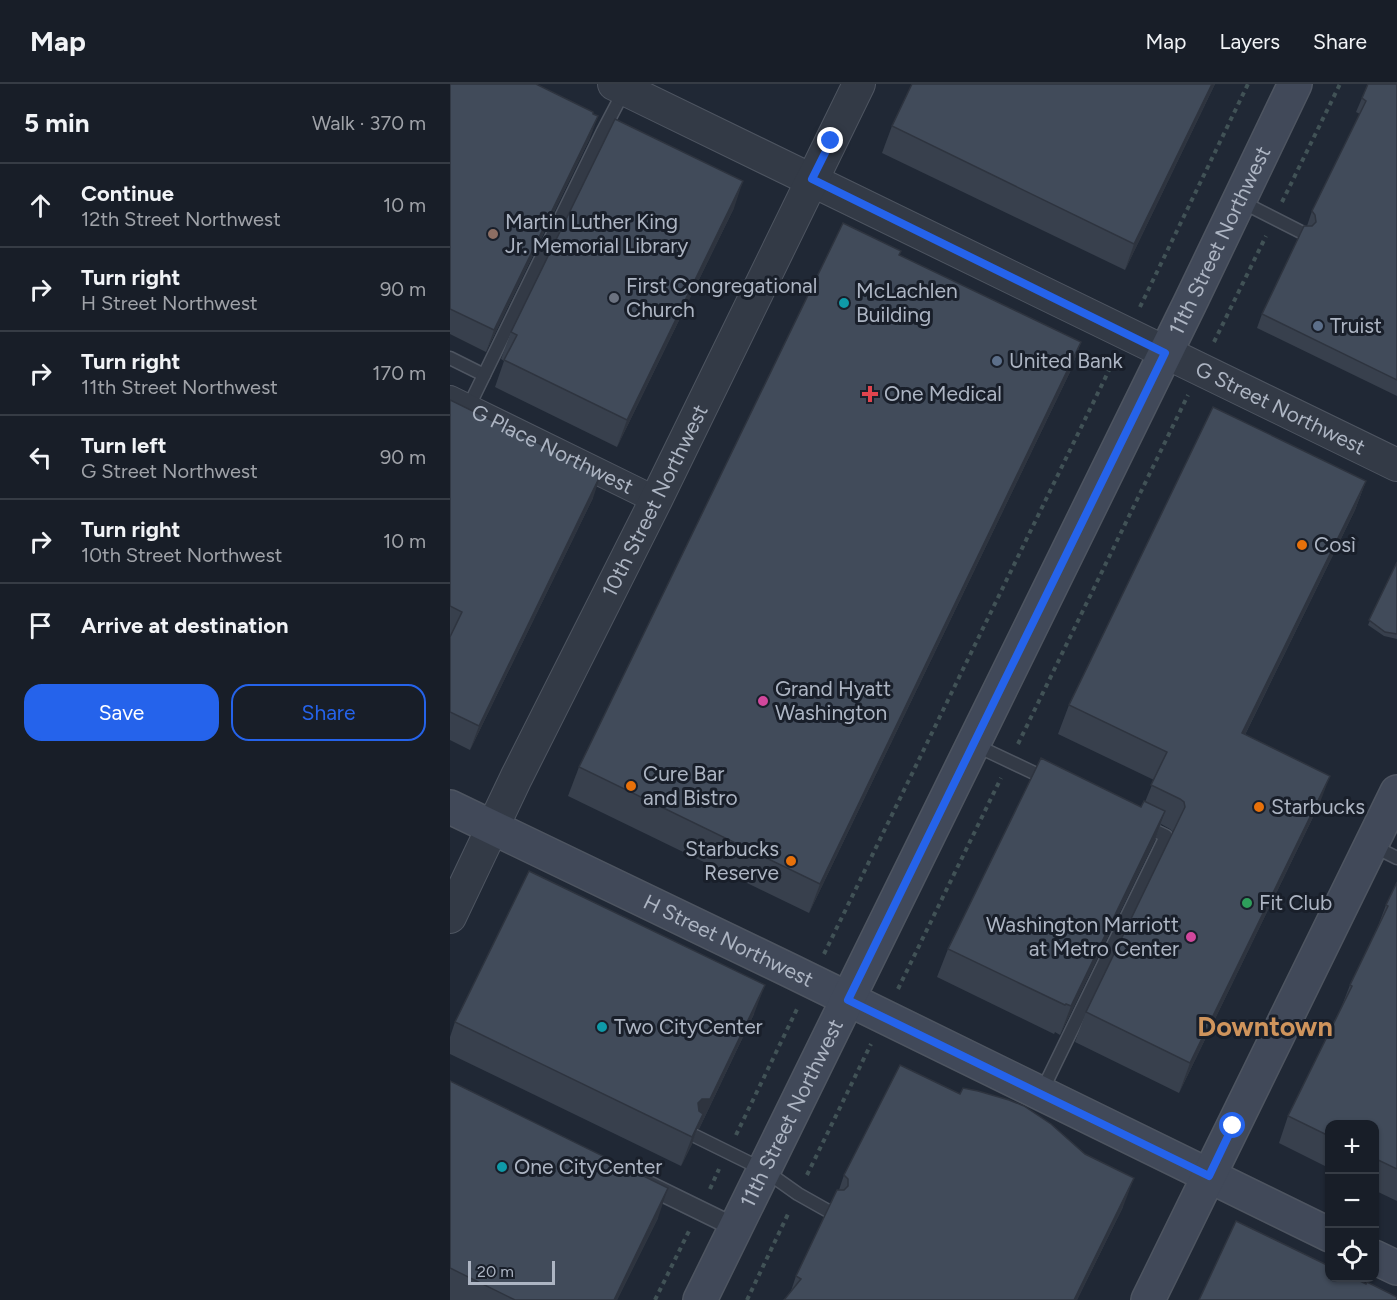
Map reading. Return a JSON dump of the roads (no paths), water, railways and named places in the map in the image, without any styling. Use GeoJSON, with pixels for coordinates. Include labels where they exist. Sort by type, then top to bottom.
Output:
{"type":"FeatureCollection","features":[{"type":"Feature","properties":{"kind":"main road","name":"11th Street Northwest"},"geometry":{"type":"LineString","coordinates":[[700,1300],[1295,84]]}},
{"type":"Feature","properties":{"kind":"main road"},"geometry":{"type":"LineString","coordinates":[[1148,1300],[1209,1176],[1384,851],[1397,792]]}},
{"type":"Feature","properties":{"kind":"main road","name":"H Street Northwest"},"geometry":{"type":"LineString","coordinates":[[450,807],[1325,1233]]}},
{"type":"Feature","properties":{"kind":"main road"},"geometry":{"type":"LineString","coordinates":[[1379,1259],[1397,1268]]}},
{"type":"Feature","properties":{"kind":"street","name":"10th Street Northwest"},"geometry":{"type":"LineString","coordinates":[[450,917],[516,778],[656,500],[859,84]]}},
{"type":"Feature","properties":{"kind":"street","name":"G Street Northwest"},"geometry":{"type":"LineString","coordinates":[[620,87],[1397,465]]}},
{"type":"Feature","properties":{"kind":"street","name":"G Place Northwest"},"geometry":{"type":"LineString","coordinates":[[459,404],[656,500]]}},
{"type":"Feature","properties":{"kind":"street"},"geometry":{"type":"LineString","coordinates":[[628,1175],[736,1228]]}},
{"type":"Feature","properties":{"kind":"lane"},"geometry":{"type":"LineString","coordinates":[[459,404],[484,375],[603,131],[620,87]]}},
{"type":"Feature","properties":{"kind":"lane"},"geometry":{"type":"LineString","coordinates":[[1239,201],[1303,233]]}},
{"type":"Feature","properties":{"kind":"lane"},"geometry":{"type":"LineString","coordinates":[[450,358],[484,375]]}},
{"type":"Feature","properties":{"kind":"lane"},"geometry":{"type":"LineString","coordinates":[[974,744],[1059,785]]}},
{"type":"Feature","properties":{"kind":"lane"},"geometry":{"type":"LineString","coordinates":[[1040,1094],[1166,836],[1134,821]]}},
{"type":"Feature","properties":{"kind":"lane"},"geometry":{"type":"LineString","coordinates":[[696,1136],[764,1170],[798,1194],[830,1212]]}},
{"type":"Feature","properties":{"kind":"place","name":"Martin Luther King Jr. Memorial Library"},"geometry":{"type":"Point","coordinates":[493,234]}},
{"type":"Feature","properties":{"kind":"place","name":"First Congregational Church"},"geometry":{"type":"Point","coordinates":[614,298]}},
{"type":"Feature","properties":{"kind":"place","name":"McLachlen Building"},"geometry":{"type":"Point","coordinates":[844,303]}},
{"type":"Feature","properties":{"kind":"place","name":"Truist"},"geometry":{"type":"Point","coordinates":[1318,326]}},
{"type":"Feature","properties":{"kind":"place","name":"United Bank"},"geometry":{"type":"Point","coordinates":[997,361]}},
{"type":"Feature","properties":{"kind":"place","name":"One Medical"},"geometry":{"type":"Point","coordinates":[870,394]}},
{"type":"Feature","properties":{"kind":"place","name":"Così"},"geometry":{"type":"Point","coordinates":[1302,545]}},
{"type":"Feature","properties":{"kind":"place","name":"Grand Hyatt Washington"},"geometry":{"type":"Point","coordinates":[763,701]}},
{"type":"Feature","properties":{"kind":"place","name":"Cure Bar and Bistro"},"geometry":{"type":"Point","coordinates":[631,786]}},
{"type":"Feature","properties":{"kind":"place","name":"Starbucks"},"geometry":{"type":"Point","coordinates":[1259,807]}},
{"type":"Feature","properties":{"kind":"place","name":"Starbucks Reserve"},"geometry":{"type":"Point","coordinates":[791,861]}},
{"type":"Feature","properties":{"kind":"place","name":"Fit Club"},"geometry":{"type":"Point","coordinates":[1247,903]}},
{"type":"Feature","properties":{"kind":"place","name":"Washington Marriott at Metro Center"},"geometry":{"type":"Point","coordinates":[1191,937]}},
{"type":"Feature","properties":{"kind":"place","name":"Two CityCenter"},"geometry":{"type":"Point","coordinates":[602,1027]}},
{"type":"Feature","properties":{"kind":"place","name":"One CityCenter"},"geometry":{"type":"Point","coordinates":[502,1167]}},
{"type":"Feature","properties":{"kind":"district","name":"Downtown"},"geometry":{"type":"Point","coordinates":[1265,1027]}}]}
